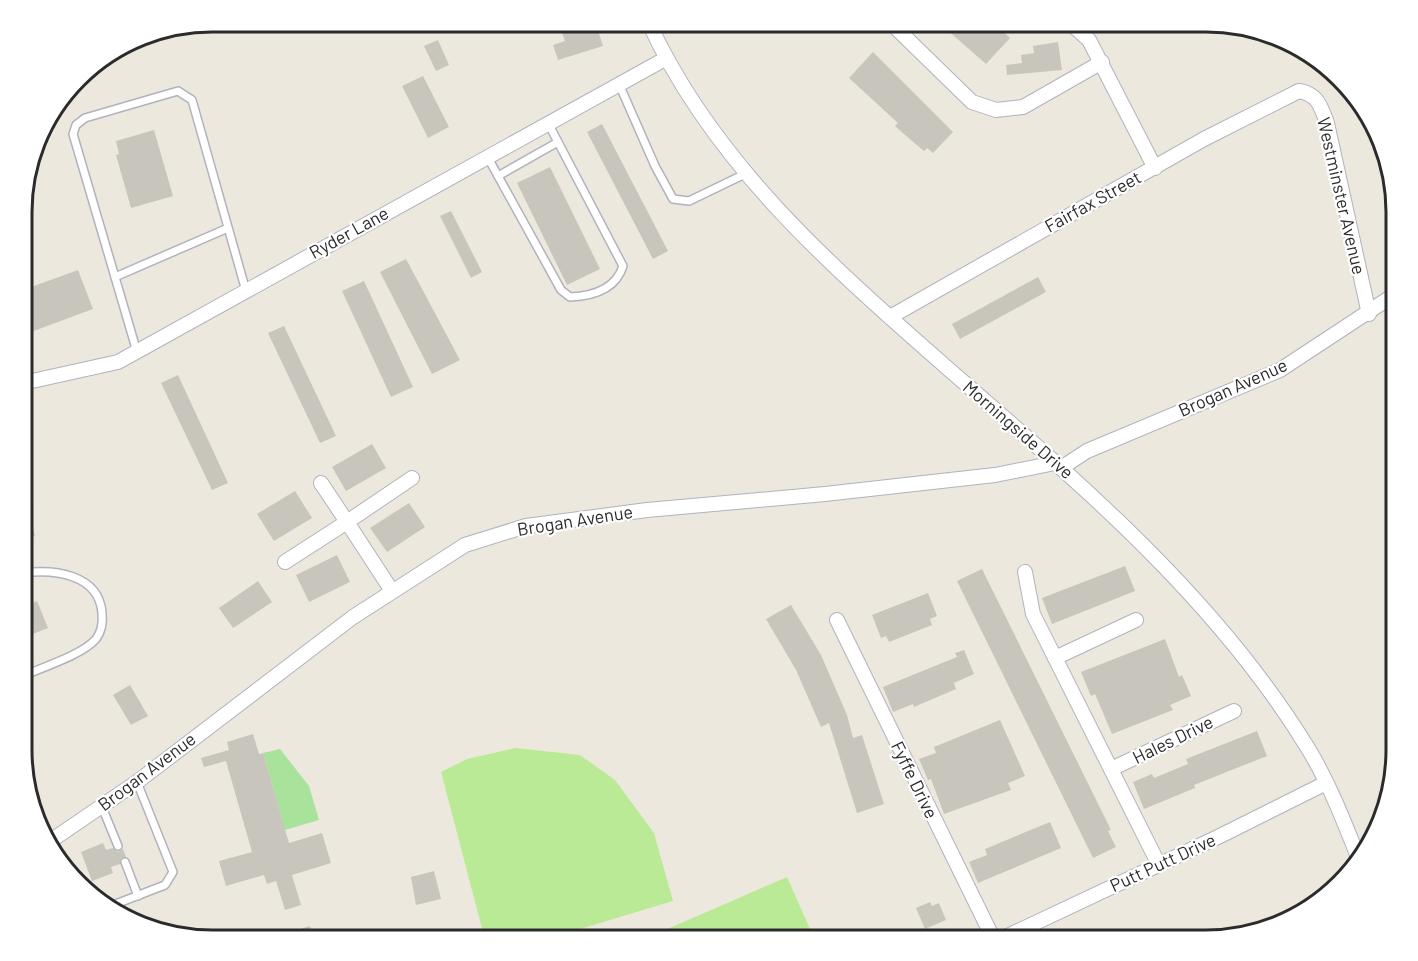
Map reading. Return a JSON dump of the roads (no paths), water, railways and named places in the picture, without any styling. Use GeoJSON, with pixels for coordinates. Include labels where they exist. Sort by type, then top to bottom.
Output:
{"type":"FeatureCollection","features":[{"type":"Feature","properties":{"kind":"street","name":"Morningside Drive"},"geometry":{"type":"LineString","coordinates":[[653,32],[665,59],[745,174],[810,242],[890,318],[1058,465],[1156,556],[1221,627],[1309,751],[1326,783],[1355,850]]}},
{"type":"Feature","properties":{"kind":"street"},"geometry":{"type":"LineString","coordinates":[[903,32],[972,102],[996,110],[1023,107],[1102,63]]}},
{"type":"Feature","properties":{"kind":"street"},"geometry":{"type":"LineString","coordinates":[[1080,32],[1089,40],[1102,63],[1155,168]]}},
{"type":"Feature","properties":{"kind":"street","name":"Ryder Lane"},"geometry":{"type":"LineString","coordinates":[[32,381],[118,362],[665,59]]}},
{"type":"Feature","properties":{"kind":"street","name":"Fairfax Street"},"geometry":{"type":"LineString","coordinates":[[890,318],[1266,106],[1299,91]]}},
{"type":"Feature","properties":{"kind":"street","name":"Westminster Avenue"},"geometry":{"type":"LineString","coordinates":[[1299,91],[1307,92],[1318,100],[1327,123],[1369,314]]}},
{"type":"Feature","properties":{"kind":"street","name":"Brogan Avenue"},"geometry":{"type":"LineString","coordinates":[[55,838],[137,782],[273,677],[392,591],[465,545],[526,526],[647,510],[825,494],[995,475],[1058,465],[1280,370],[1386,301]]}},
{"type":"Feature","properties":{"kind":"street"},"geometry":{"type":"LineString","coordinates":[[285,562],[412,478]]}},
{"type":"Feature","properties":{"kind":"street"},"geometry":{"type":"LineString","coordinates":[[321,483],[392,591]]}},
{"type":"Feature","properties":{"kind":"street","name":"Hales Drive"},"geometry":{"type":"LineString","coordinates":[[1026,573],[1033,614],[1159,865]]}},
{"type":"Feature","properties":{"kind":"street","name":"Fyffe Drive"},"geometry":{"type":"LineString","coordinates":[[837,620],[989,930]]}},
{"type":"Feature","properties":{"kind":"street"},"geometry":{"type":"LineString","coordinates":[[1055,658],[1136,620]]}},
{"type":"Feature","properties":{"kind":"street","name":"Hales Drive"},"geometry":{"type":"LineString","coordinates":[[1112,769],[1233,711]]}},
{"type":"Feature","properties":{"kind":"street","name":"Putt Putt Drive"},"geometry":{"type":"LineString","coordinates":[[1021,930],[1326,783]]}},
{"type":"Feature","properties":{"kind":"lane"},"geometry":{"type":"LineString","coordinates":[[619,84],[656,166],[674,199],[689,201],[745,174]]}},
{"type":"Feature","properties":{"kind":"lane"},"geometry":{"type":"LineString","coordinates":[[137,352],[73,134],[76,125],[85,118],[178,92],[186,94],[192,100],[246,291]]}},
{"type":"Feature","properties":{"kind":"lane"},"geometry":{"type":"LineString","coordinates":[[487,156],[561,290],[570,297],[586,297],[606,289],[620,277],[623,266],[548,123]]}},
{"type":"Feature","properties":{"kind":"lane"},"geometry":{"type":"LineString","coordinates":[[498,176],[558,142]]}},
{"type":"Feature","properties":{"kind":"lane"},"geometry":{"type":"LineString","coordinates":[[115,277],[228,228]]}},
{"type":"Feature","properties":{"kind":"lane"},"geometry":{"type":"LineString","coordinates":[[32,572],[75,576],[90,585],[101,603],[103,623],[97,638],[85,648],[32,672]]}},
{"type":"Feature","properties":{"kind":"lane"},"geometry":{"type":"LineString","coordinates":[[118,903],[165,885],[173,872],[137,782]]}},
{"type":"Feature","properties":{"kind":"lane"},"geometry":{"type":"LineString","coordinates":[[102,807],[118,846]]}},
{"type":"Feature","properties":{"kind":"lane"},"geometry":{"type":"LineString","coordinates":[[125,862],[138,896]]}}]}
